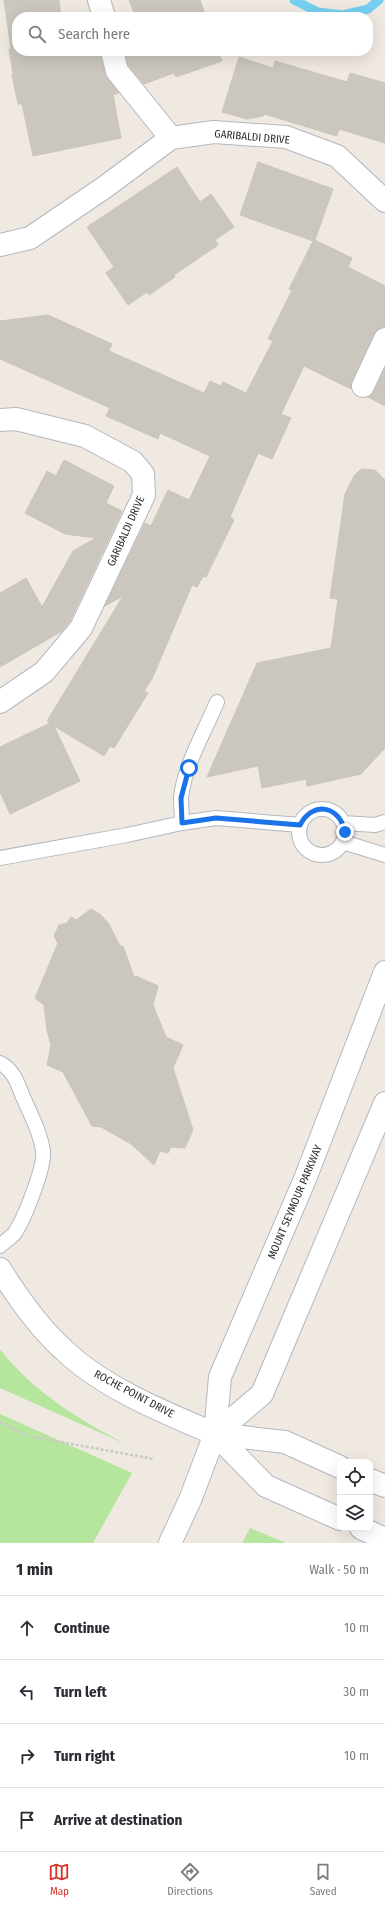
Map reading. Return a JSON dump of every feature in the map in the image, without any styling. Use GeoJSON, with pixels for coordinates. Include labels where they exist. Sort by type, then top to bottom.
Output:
{"type":"FeatureCollection","features":[{"type":"Feature","properties":{"kind":"street"},"geometry":{"type":"LineString","coordinates":[[99,0],[103,12]]}},
{"type":"Feature","properties":{"kind":"street"},"geometry":{"type":"LineString","coordinates":[[113,56],[117,71],[171,138]]}},
{"type":"Feature","properties":{"kind":"street","name":"GARIBALDI DRIVE"},"geometry":{"type":"LineString","coordinates":[[0,245],[30,238],[105,187],[171,138],[214,132],[286,137],[337,156],[385,201]]}},
{"type":"Feature","properties":{"kind":"street"},"geometry":{"type":"LineString","coordinates":[[363,386],[385,339]]}},
{"type":"Feature","properties":{"kind":"street","name":"GARIBALDI DRIVE"},"geometry":{"type":"LineString","coordinates":[[0,420],[16,419],[85,436],[133,462],[143,474],[144,495],[80,628],[44,672],[0,702]]}},
{"type":"Feature","properties":{"kind":"street","name":"MOUNT SEYMOUR PARKWAY"},"geometry":{"type":"LineString","coordinates":[[170,1543],[190,1500],[215,1434],[220,1377],[305,1179],[385,972]]}},
{"type":"Feature","properties":{"kind":"street","name":"MOUNT SEYMOUR PARKWAY"},"geometry":{"type":"LineString","coordinates":[[215,1434],[262,1394],[385,1103]]}},
{"type":"Feature","properties":{"kind":"street","name":"ROCHE POINT DRIVE"},"geometry":{"type":"LineString","coordinates":[[0,1269],[14,1293],[36,1322],[64,1351],[97,1375],[146,1403],[215,1434]]}},
{"type":"Feature","properties":{"kind":"street"},"geometry":{"type":"LineString","coordinates":[[215,1434],[285,1442],[337,1466]]}},
{"type":"Feature","properties":{"kind":"street"},"geometry":{"type":"LineString","coordinates":[[215,1434],[266,1486],[337,1518]]}},
{"type":"Feature","properties":{"kind":"street"},"geometry":{"type":"LineString","coordinates":[[373,1481],[385,1486]]}},
{"type":"Feature","properties":{"kind":"street"},"geometry":{"type":"LineString","coordinates":[[368,1531],[385,1539]]}},
{"type":"Feature","properties":{"kind":"lane"},"geometry":{"type":"LineString","coordinates":[[182,823],[181,798],[184,782],[217,702]]}},
{"type":"Feature","properties":{"kind":"lane"},"geometry":{"type":"LineString","coordinates":[[319,809],[329,810],[337,815],[343,823],[345,832],[343,842],[338,850],[330,854],[321,856],[312,854],[300,841],[300,825],[304,817],[311,812],[319,809]]}},
{"type":"Feature","properties":{"kind":"lane"},"geometry":{"type":"LineString","coordinates":[[0,858],[127,835],[182,823],[216,818],[300,825]]}},
{"type":"Feature","properties":{"kind":"lane"},"geometry":{"type":"LineString","coordinates":[[343,823],[375,824],[385,822]]}},
{"type":"Feature","properties":{"kind":"lane"},"geometry":{"type":"LineString","coordinates":[[343,842],[385,855]]}},
{"type":"Feature","properties":{"kind":"lane"},"geometry":{"type":"LineString","coordinates":[[0,1063],[5,1065],[15,1078],[39,1134],[43,1153],[41,1172],[21,1220],[14,1234],[0,1246]]}},
{"type":"Feature","properties":{"kind":"path"},"geometry":{"type":"LineString","coordinates":[[0,1422],[28,1436],[154,1459]]}},
{"type":"Feature","properties":{"kind":"green space"},"geometry":{"type":"Polygon","coordinates":[[[0,1349],[27,1379],[59,1405],[94,1427],[130,1446],[0,1388],[0,1349]]]}},
{"type":"Feature","properties":{"kind":"green space"},"geometry":{"type":"Polygon","coordinates":[[[0,1414],[132,1473],[93,1543],[0,1543],[0,1414]]]}},
{"type":"Feature","properties":{"kind":"green space"},"geometry":{"type":"Polygon","coordinates":[[[250,1528],[286,1543],[242,1543],[250,1528]]]}},
{"type":"Feature","properties":{"kind":"building"},"geometry":{"type":"Polygon","coordinates":[[[4,0],[59,0],[60,12],[12,12],[12,56],[101,56],[105,74],[119,93],[113,95],[121,138],[33,156],[22,104],[18,104],[12,74],[9,49],[11,49],[4,0]]]}},
{"type":"Feature","properties":{"kind":"building"},"geometry":{"type":"Polygon","coordinates":[[[129,0],[200,0],[204,12],[134,12],[129,0]]]}},
{"type":"Feature","properties":{"kind":"building"},"geometry":{"type":"Polygon","coordinates":[[[126,56],[220,56],[222,61],[176,77],[174,73],[144,84],[128,65],[126,56]]]}},
{"type":"Feature","properties":{"kind":"building"},"geometry":{"type":"Polygon","coordinates":[[[239,57],[273,68],[275,61],[347,82],[350,73],[385,83],[385,143],[339,129],[337,136],[264,114],[263,116],[247,119],[222,112],[239,57]]]}},
{"type":"Feature","properties":{"kind":"building"},"geometry":{"type":"Polygon","coordinates":[[[258,162],[333,189],[315,240],[352,258],[348,267],[385,286],[385,327],[378,329],[374,334],[352,381],[351,389],[304,366],[281,414],[291,418],[272,459],[258,453],[230,517],[234,520],[206,577],[203,576],[197,587],[192,585],[152,679],[144,691],[148,693],[114,748],[110,746],[104,756],[54,726],[80,781],[10,814],[0,792],[0,747],[50,723],[47,721],[123,596],[105,606],[145,523],[151,526],[168,490],[189,500],[210,456],[160,433],[158,439],[106,416],[110,408],[0,359],[0,321],[48,315],[112,344],[109,351],[204,393],[210,381],[221,386],[223,382],[246,393],[273,341],[268,339],[292,290],[289,289],[313,241],[240,215],[258,162]]]}},
{"type":"Feature","properties":{"kind":"building"},"geometry":{"type":"Polygon","coordinates":[[[177,167],[200,202],[211,194],[234,227],[215,240],[218,245],[174,275],[175,277],[149,295],[147,292],[128,305],[106,273],[114,267],[87,227],[177,167]]]}},
{"type":"Feature","properties":{"kind":"building"},"geometry":{"type":"Polygon","coordinates":[[[385,368],[385,406],[368,397],[374,391],[385,368]]]}},
{"type":"Feature","properties":{"kind":"building"},"geometry":{"type":"Polygon","coordinates":[[[64,460],[114,486],[106,503],[122,511],[70,621],[62,631],[0,667],[0,593],[26,578],[42,607],[73,551],[96,538],[65,534],[25,513],[47,471],[56,476],[64,460]]]}},
{"type":"Feature","properties":{"kind":"building"},"geometry":{"type":"Polygon","coordinates":[[[360,470],[375,470],[385,480],[385,748],[361,774],[307,786],[306,779],[262,788],[258,766],[207,777],[257,663],[331,648],[338,599],[330,598],[345,494],[354,476],[360,470]]]}},
{"type":"Feature","properties":{"kind":"building"},"geometry":{"type":"Polygon","coordinates":[[[91,909],[100,914],[109,924],[120,946],[123,946],[134,977],[136,976],[158,986],[153,1005],[166,1037],[183,1045],[173,1068],[193,1130],[185,1148],[171,1147],[168,1153],[160,1151],[154,1165],[131,1144],[101,1127],[92,1126],[63,1072],[47,1065],[51,1045],[47,1031],[44,1005],[35,998],[58,943],[54,936],[59,925],[67,923],[71,917],[76,920],[91,909]]]}},
{"type":"Feature","properties":{"kind":"waterway"},"geometry":{"type":"LineString","coordinates":[[294,0],[318,12]]}},
{"type":"Feature","properties":{"kind":"waterway"},"geometry":{"type":"LineString","coordinates":[[356,12],[368,9],[379,0]]}},
{"type":"Feature","properties":{"kind":"route"},"geometry":{"type":"LineString","coordinates":[[189,768],[184,782],[181,798],[182,823],[216,818],[300,825],[304,817],[319,809],[329,810],[337,815],[343,823],[345,832]]}}]}
